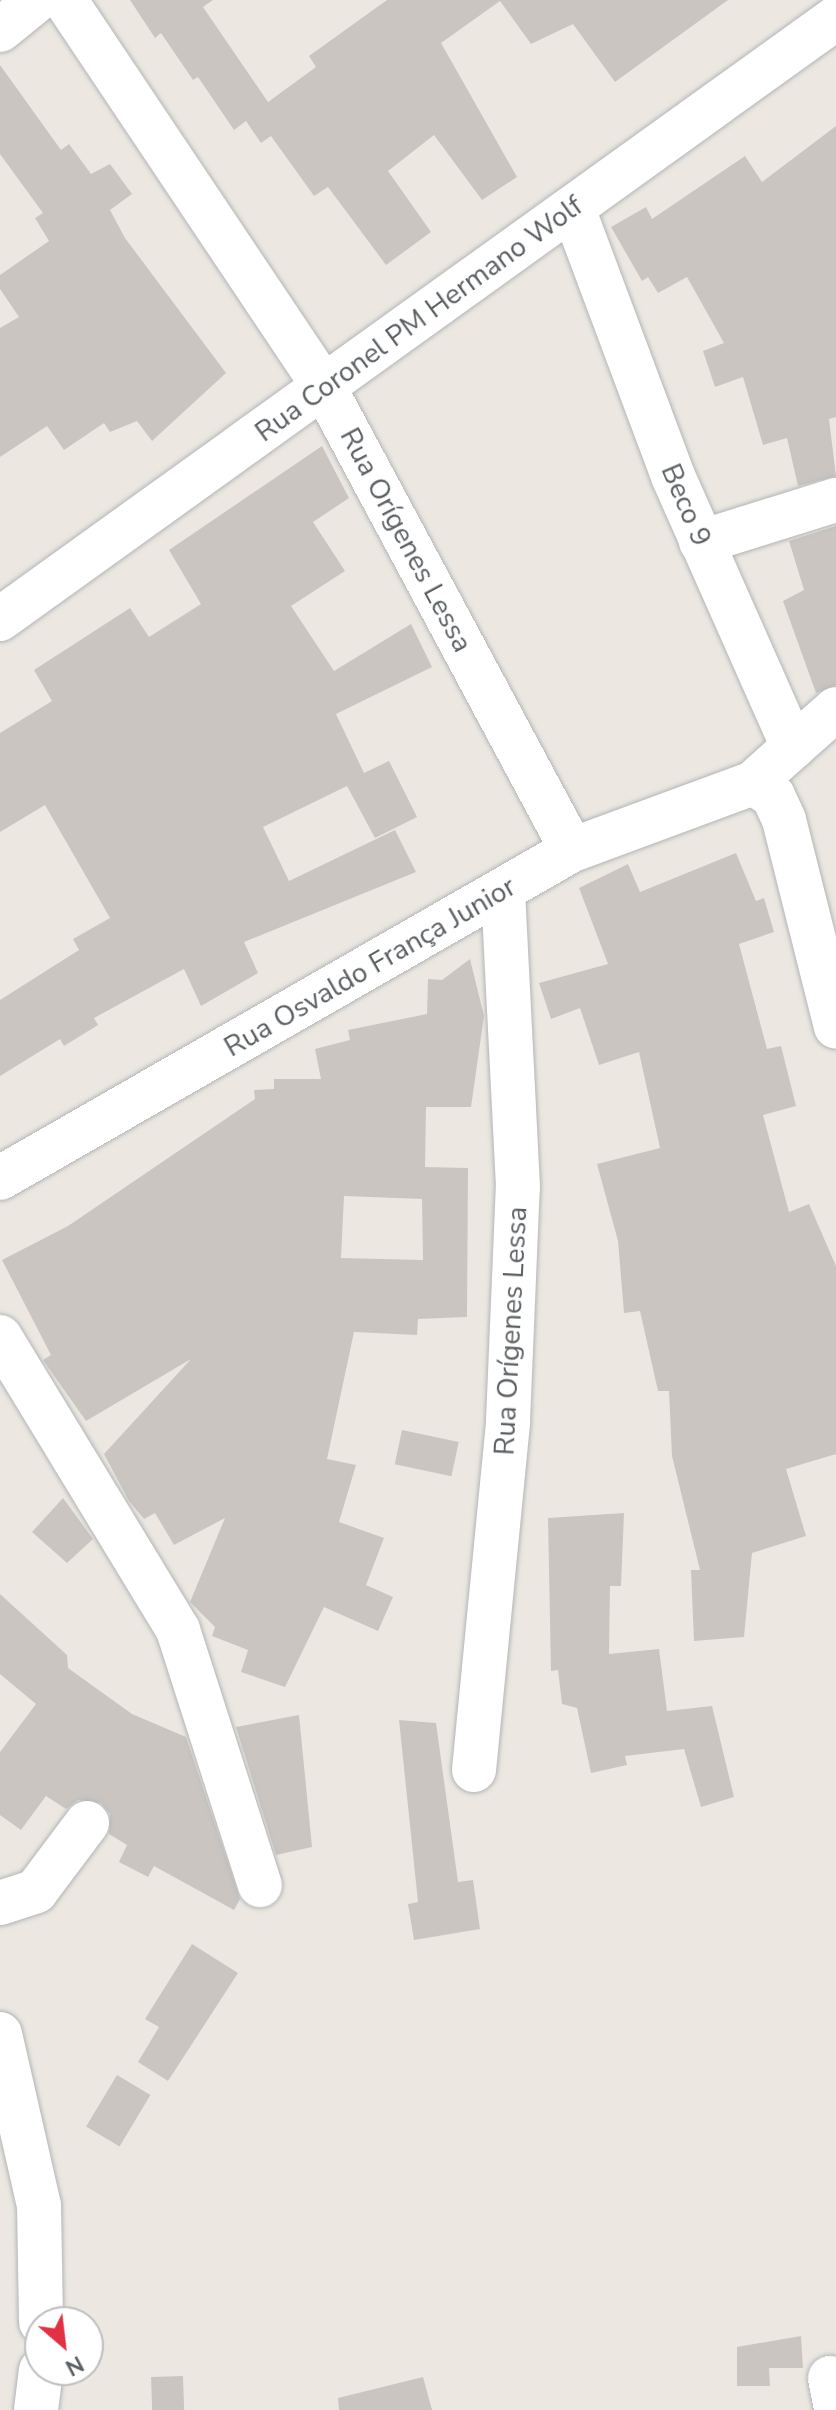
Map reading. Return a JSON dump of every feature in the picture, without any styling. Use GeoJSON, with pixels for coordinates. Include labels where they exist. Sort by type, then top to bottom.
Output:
{"type":"FeatureCollection","features":[{"type":"Feature","properties":{"kind":"street"},"geometry":{"type":"LineString","coordinates":[[0,30],[37,0]]}},
{"type":"Feature","properties":{"kind":"street","name":"Rua Orígenes Lessa"},"geometry":{"type":"LineString","coordinates":[[65,0],[325,389],[572,850]]}},
{"type":"Feature","properties":{"kind":"street","name":"Rua Coronel PM Hermano Wolf"},"geometry":{"type":"LineString","coordinates":[[0,619],[325,389],[836,18]]}},
{"type":"Feature","properties":{"kind":"street","name":"Beco 9"},"geometry":{"type":"LineString","coordinates":[[573,208],[701,542],[793,747]]}},
{"type":"Feature","properties":{"kind":"street"},"geometry":{"type":"LineString","coordinates":[[701,542],[836,500]]}},
{"type":"Feature","properties":{"kind":"street"},"geometry":{"type":"LineString","coordinates":[[836,709],[753,783],[773,796],[784,820],[836,1027]]}},
{"type":"Feature","properties":{"kind":"street","name":"Rua Osvaldo França Junior"},"geometry":{"type":"LineString","coordinates":[[0,1178],[572,850],[753,783]]}},
{"type":"Feature","properties":{"kind":"street","name":"Rua Orígenes Lessa"},"geometry":{"type":"LineString","coordinates":[[474,1770],[508,1421],[518,1187],[503,891]]}},
{"type":"Feature","properties":{"kind":"street"},"geometry":{"type":"LineString","coordinates":[[0,1337],[178,1630],[260,1885]]}},
{"type":"Feature","properties":{"kind":"street"},"geometry":{"type":"LineString","coordinates":[[0,1903],[36,1891],[87,1823]]}},
{"type":"Feature","properties":{"kind":"street"},"geometry":{"type":"LineString","coordinates":[[0,2034],[39,2205],[41,2306]]}},
{"type":"Feature","properties":{"kind":"street"},"geometry":{"type":"LineString","coordinates":[[36,2410],[39,2386]]}},
{"type":"Feature","properties":{"kind":"building"},"geometry":{"type":"Polygon","coordinates":[[[130,0],[213,0],[203,7],[268,102],[316,67],[309,56],[387,0],[728,0],[615,82],[573,24],[531,44],[500,1],[441,43],[517,177],[482,200],[434,135],[388,171],[431,232],[386,265],[328,187],[314,196],[271,136],[261,143],[246,121],[234,130],[198,77],[193,80],[161,33],[155,38],[130,0]]]}},
{"type":"Feature","properties":{"kind":"building"},"geometry":{"type":"Polygon","coordinates":[[[0,65],[61,150],[69,144],[91,174],[110,164],[132,194],[110,210],[125,238],[226,373],[152,441],[137,421],[110,432],[104,423],[64,450],[47,426],[0,457],[0,328],[19,317],[0,289],[0,275],[49,241],[35,218],[43,213],[0,154],[0,65]]]}},
{"type":"Feature","properties":{"kind":"building"},"geometry":{"type":"Polygon","coordinates":[[[836,126],[836,417],[829,419],[836,476],[798,486],[787,438],[763,445],[743,377],[715,387],[703,351],[724,343],[687,277],[658,293],[648,277],[642,281],[611,227],[646,207],[652,219],[745,156],[762,182],[836,126]]]}},
{"type":"Feature","properties":{"kind":"building"},"geometry":{"type":"Polygon","coordinates":[[[322,446],[349,498],[313,522],[345,571],[291,606],[334,671],[411,624],[432,667],[336,714],[364,773],[389,761],[417,817],[375,838],[347,786],[263,827],[289,881],[395,830],[416,872],[244,942],[258,973],[201,1006],[184,969],[94,1018],[98,1025],[64,1046],[60,1039],[0,1076],[0,1000],[79,950],[73,939],[110,918],[45,805],[0,832],[0,733],[52,701],[34,670],[130,608],[149,637],[201,604],[169,550],[322,446]]]}},
{"type":"Feature","properties":{"kind":"building"},"geometry":{"type":"Polygon","coordinates":[[[836,526],[836,685],[816,693],[783,601],[804,590],[789,541],[836,526]]]}},
{"type":"Feature","properties":{"kind":"building"},"geometry":{"type":"Polygon","coordinates":[[[736,853],[756,901],[764,898],[774,932],[739,944],[767,1049],[781,1046],[796,1106],[763,1115],[789,1212],[809,1204],[836,1266],[836,1454],[786,1469],[806,1536],[752,1553],[744,1637],[694,1641],[691,1570],[700,1570],[672,1456],[669,1391],[658,1391],[640,1311],[624,1313],[618,1241],[597,1164],[660,1148],[639,1052],[599,1065],[580,1008],[551,1019],[539,983],[608,964],[579,888],[628,864],[640,892],[736,853]]]}},
{"type":"Feature","properties":{"kind":"building"},"geometry":{"type":"Polygon","coordinates":[[[470,959],[484,1016],[471,1107],[426,1107],[425,1167],[468,1168],[467,1317],[418,1319],[417,1335],[354,1332],[327,1459],[356,1465],[339,1522],[384,1538],[366,1585],[393,1597],[378,1631],[324,1607],[285,1687],[241,1672],[248,1650],[212,1636],[215,1627],[190,1602],[225,1518],[174,1545],[155,1513],[144,1519],[129,1501],[104,1454],[191,1359],[86,1421],[43,1360],[51,1355],[2,1260],[68,1226],[255,1099],[254,1090],[274,1089],[274,1079],[321,1079],[315,1049],[350,1040],[348,1030],[427,1014],[428,979],[442,980],[470,959]],[[344,1196],[341,1258],[423,1260],[422,1199],[344,1196]]]}},
{"type":"Feature","properties":{"kind":"building"},"geometry":{"type":"Polygon","coordinates":[[[402,1430],[459,1442],[451,1476],[395,1464],[402,1430]]]}},
{"type":"Feature","properties":{"kind":"building"},"geometry":{"type":"Polygon","coordinates":[[[63,1498],[93,1539],[67,1563],[32,1532],[63,1498]]]}},
{"type":"Feature","properties":{"kind":"building"},"geometry":{"type":"Polygon","coordinates":[[[624,1513],[621,1586],[610,1586],[609,1654],[659,1649],[667,1711],[712,1706],[734,1797],[701,1807],[684,1749],[625,1756],[627,1765],[591,1773],[577,1708],[562,1704],[558,1670],[551,1671],[548,1518],[624,1513]]]}},
{"type":"Feature","properties":{"kind":"building"},"geometry":{"type":"Polygon","coordinates":[[[0,1594],[67,1655],[68,1668],[132,1714],[186,1737],[240,1899],[234,1910],[154,1866],[148,1877],[119,1862],[127,1845],[109,1834],[110,1814],[101,1803],[78,1800],[66,1809],[46,1796],[21,1830],[0,1815],[0,1752],[36,1704],[0,1674],[0,1594]]]}},
{"type":"Feature","properties":{"kind":"building"},"geometry":{"type":"Polygon","coordinates":[[[299,1715],[312,1847],[276,1855],[236,1727],[299,1715]]]}},
{"type":"Feature","properties":{"kind":"building"},"geometry":{"type":"Polygon","coordinates":[[[399,1720],[436,1723],[458,1882],[473,1880],[480,1929],[414,1940],[408,1904],[418,1902],[399,1720]]]}},
{"type":"Feature","properties":{"kind":"building"},"geometry":{"type":"Polygon","coordinates":[[[192,1944],[238,1973],[168,2081],[138,2062],[159,2027],[145,2019],[192,1944]]]}},
{"type":"Feature","properties":{"kind":"building"},"geometry":{"type":"Polygon","coordinates":[[[117,2075],[150,2095],[120,2147],[86,2126],[117,2075]]]}},
{"type":"Feature","properties":{"kind":"building"},"geometry":{"type":"Polygon","coordinates":[[[801,2336],[803,2368],[769,2368],[770,2386],[737,2386],[737,2347],[801,2336]]]}},
{"type":"Feature","properties":{"kind":"building"},"geometry":{"type":"Polygon","coordinates":[[[183,2376],[184,2410],[152,2410],[151,2377],[183,2376]]]}},
{"type":"Feature","properties":{"kind":"building"},"geometry":{"type":"Polygon","coordinates":[[[423,2377],[432,2410],[339,2410],[338,2398],[423,2377]]]}}]}
